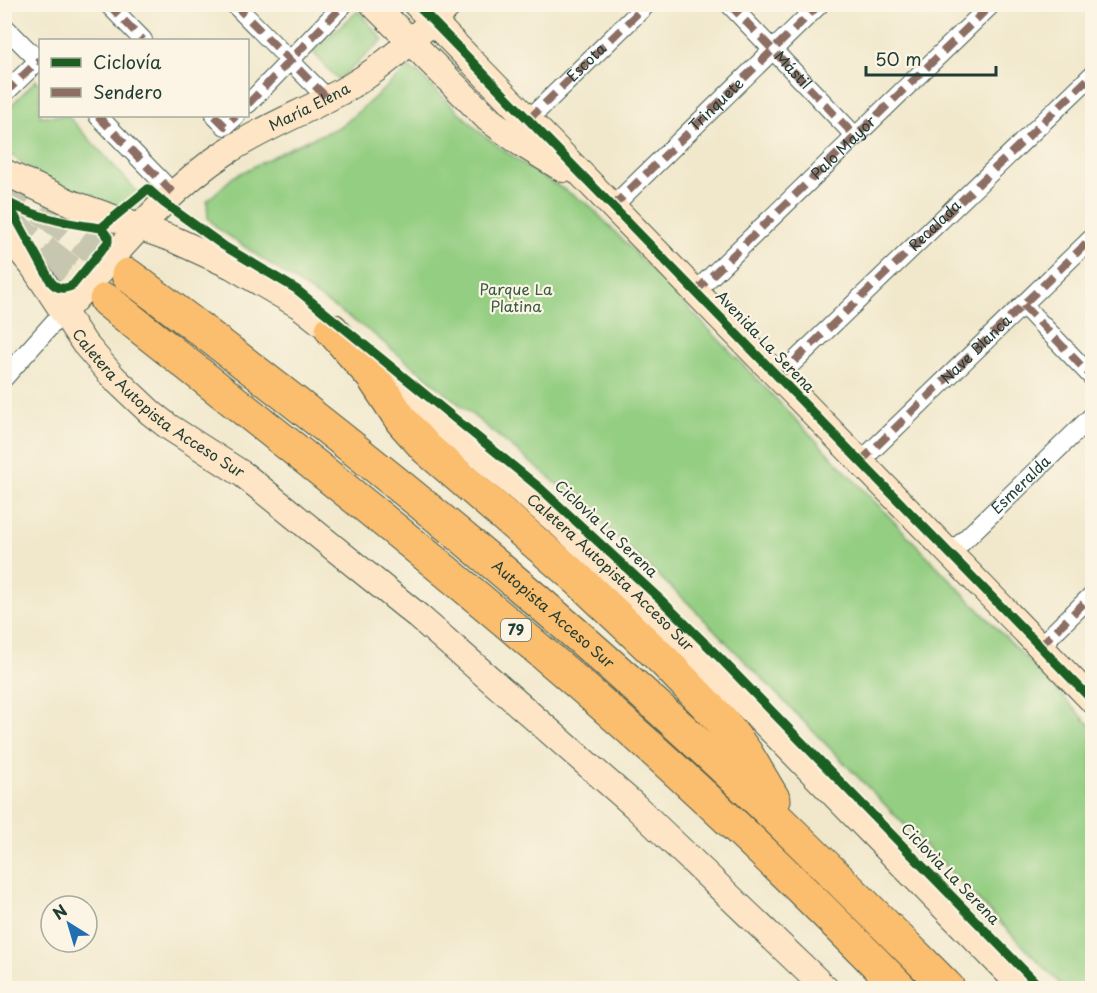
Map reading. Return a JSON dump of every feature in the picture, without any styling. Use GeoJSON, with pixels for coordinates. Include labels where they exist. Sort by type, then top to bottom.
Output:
{"type":"FeatureCollection","features":[{"type":"Feature","properties":{"kind":"highway","name":"Autopista Acceso Sur"},"geometry":{"type":"LineString","coordinates":[[128,275],[210,336],[418,500],[584,641],[671,718],[808,848],[948,988]]}},
{"type":"Feature","properties":{"kind":"highway","name":"79"},"geometry":{"type":"LineString","coordinates":[[106,300],[314,464],[532,643],[653,750],[763,853],[900,988]]}},
{"type":"Feature","properties":{"kind":"highway"},"geometry":{"type":"LineString","coordinates":[[332,330],[373,377],[402,421],[417,439],[580,581],[656,653],[722,721],[737,739],[775,802],[808,848]]}},
{"type":"Feature","properties":{"kind":"main road","name":"Avenida La Serena"},"geometry":{"type":"LineString","coordinates":[[373,4],[476,108],[496,125],[543,157],[587,181]]}},
{"type":"Feature","properties":{"kind":"main road","name":"Avenida La Serena"},"geometry":{"type":"LineString","coordinates":[[433,10],[528,120],[1092,700]]}},
{"type":"Feature","properties":{"kind":"main road","name":"María Elena"},"geometry":{"type":"LineString","coordinates":[[63,312],[140,228],[207,165],[234,147],[328,99],[375,70],[410,42],[433,10]]}},
{"type":"Feature","properties":{"kind":"main road"},"geometry":{"type":"LineString","coordinates":[[4,172],[71,203],[140,228]]}},
{"type":"Feature","properties":{"kind":"main road","name":"Caletera Autopista Acceso Sur"},"geometry":{"type":"LineString","coordinates":[[140,228],[232,266],[292,301],[332,330],[536,504],[640,598],[735,692],[1023,988]]}},
{"type":"Feature","properties":{"kind":"main road"},"geometry":{"type":"LineString","coordinates":[[4,231],[33,266],[63,312]]}},
{"type":"Feature","properties":{"kind":"main road","name":"Caletera Autopista Acceso Sur"},"geometry":{"type":"LineString","coordinates":[[63,312],[98,360],[151,413],[244,475],[418,616],[635,806],[825,988]]}},
{"type":"Feature","properties":{"kind":"street"},"geometry":{"type":"LineString","coordinates":[[108,4],[142,39]]}},
{"type":"Feature","properties":{"kind":"street"},"geometry":{"type":"LineString","coordinates":[[234,4],[328,99]]}},
{"type":"Feature","properties":{"kind":"street"},"geometry":{"type":"LineString","coordinates":[[249,103],[344,4]]}},
{"type":"Feature","properties":{"kind":"street","name":"Escota"},"geometry":{"type":"LineString","coordinates":[[528,120],[647,4]]}},
{"type":"Feature","properties":{"kind":"street","name":"Mástil"},"geometry":{"type":"LineString","coordinates":[[729,4],[856,136]]}},
{"type":"Feature","properties":{"kind":"street","name":"Trinquete"},"geometry":{"type":"LineString","coordinates":[[612,207],[820,4]]}},
{"type":"Feature","properties":{"kind":"street","name":"Palo Mayor"},"geometry":{"type":"LineString","coordinates":[[695,292],[992,4]]}},
{"type":"Feature","properties":{"kind":"street"},"geometry":{"type":"LineString","coordinates":[[4,26],[39,61],[4,94]]}},
{"type":"Feature","properties":{"kind":"street","name":"Recalada"},"geometry":{"type":"LineString","coordinates":[[778,377],[1092,75]]}},
{"type":"Feature","properties":{"kind":"street"},"geometry":{"type":"LineString","coordinates":[[99,117],[174,194]]}},
{"type":"Feature","properties":{"kind":"street","name":"Nave Blanca"},"geometry":{"type":"LineString","coordinates":[[860,462],[1092,238]]}},
{"type":"Feature","properties":{"kind":"street"},"geometry":{"type":"LineString","coordinates":[[1023,305],[1092,377]]}},
{"type":"Feature","properties":{"kind":"street"},"geometry":{"type":"LineString","coordinates":[[4,378],[63,312]]}},
{"type":"Feature","properties":{"kind":"street","name":"Esmeralda"},"geometry":{"type":"LineString","coordinates":[[950,554],[1092,416]]}},
{"type":"Feature","properties":{"kind":"street"},"geometry":{"type":"LineString","coordinates":[[1040,646],[1092,595]]}},
{"type":"Feature","properties":{"kind":"green space"},"geometry":{"type":"Polygon","coordinates":[[[358,11],[383,40],[338,80],[312,51],[358,11]]]}},
{"type":"Feature","properties":{"kind":"green space","name":"Parque La Platina"},"geometry":{"type":"Polygon","coordinates":[[[409,67],[483,135],[532,170],[589,205],[1092,727],[1092,988],[1064,988],[687,602],[568,493],[372,333],[217,228],[208,218],[207,201],[233,177],[292,147],[342,126],[409,67]]]}},
{"type":"Feature","properties":{"kind":"green space"},"geometry":{"type":"Polygon","coordinates":[[[36,80],[39,84],[39,117],[69,117],[145,200],[129,216],[50,182],[5,151],[4,113],[36,80]]]}},
{"type":"Feature","properties":{"kind":"tunnel"},"geometry":{"type":"LineString","coordinates":[[4,178],[128,275]]}},
{"type":"Feature","properties":{"kind":"tunnel"},"geometry":{"type":"LineString","coordinates":[[4,221],[106,300]]}},
{"type":"Feature","properties":{"kind":"marked path"},"geometry":{"type":"LineString","coordinates":[[108,4],[142,39]]}},
{"type":"Feature","properties":{"kind":"marked path"},"geometry":{"type":"LineString","coordinates":[[234,4],[328,99]]}},
{"type":"Feature","properties":{"kind":"marked path"},"geometry":{"type":"LineString","coordinates":[[249,103],[344,4]]}},
{"type":"Feature","properties":{"kind":"marked path"},"geometry":{"type":"LineString","coordinates":[[528,120],[647,4]]}},
{"type":"Feature","properties":{"kind":"marked path"},"geometry":{"type":"LineString","coordinates":[[729,4],[856,137]]}},
{"type":"Feature","properties":{"kind":"marked path"},"geometry":{"type":"LineString","coordinates":[[612,207],[820,4]]}},
{"type":"Feature","properties":{"kind":"marked path"},"geometry":{"type":"LineString","coordinates":[[695,292],[992,4]]}},
{"type":"Feature","properties":{"kind":"marked path"},"geometry":{"type":"LineString","coordinates":[[4,94],[39,62]]}},
{"type":"Feature","properties":{"kind":"marked path"},"geometry":{"type":"LineString","coordinates":[[778,377],[1092,75]]}},
{"type":"Feature","properties":{"kind":"marked path"},"geometry":{"type":"LineString","coordinates":[[99,117],[174,194]]}},
{"type":"Feature","properties":{"kind":"marked path"},"geometry":{"type":"LineString","coordinates":[[216,117],[225,126],[235,117]]}},
{"type":"Feature","properties":{"kind":"marked path"},"geometry":{"type":"LineString","coordinates":[[860,462],[1092,238]]}},
{"type":"Feature","properties":{"kind":"marked path"},"geometry":{"type":"LineString","coordinates":[[1023,305],[1092,377]]}},
{"type":"Feature","properties":{"kind":"marked path"},"geometry":{"type":"LineString","coordinates":[[1040,646],[1092,595]]}},
{"type":"Feature","properties":{"kind":"cycle path"},"geometry":{"type":"LineString","coordinates":[[416,4],[1092,700]]}},
{"type":"Feature","properties":{"kind":"cycle path","name":"Ciclovìa La Serena"},"geometry":{"type":"LineString","coordinates":[[101,228],[148,189],[224,246],[296,289],[540,488],[661,600],[1041,988]]}},
{"type":"Feature","properties":{"kind":"cycle path"},"geometry":{"type":"LineString","coordinates":[[4,200],[26,211],[51,219],[101,228],[108,237],[108,242],[73,285],[67,288],[58,287],[51,282],[7,202]]}}]}
